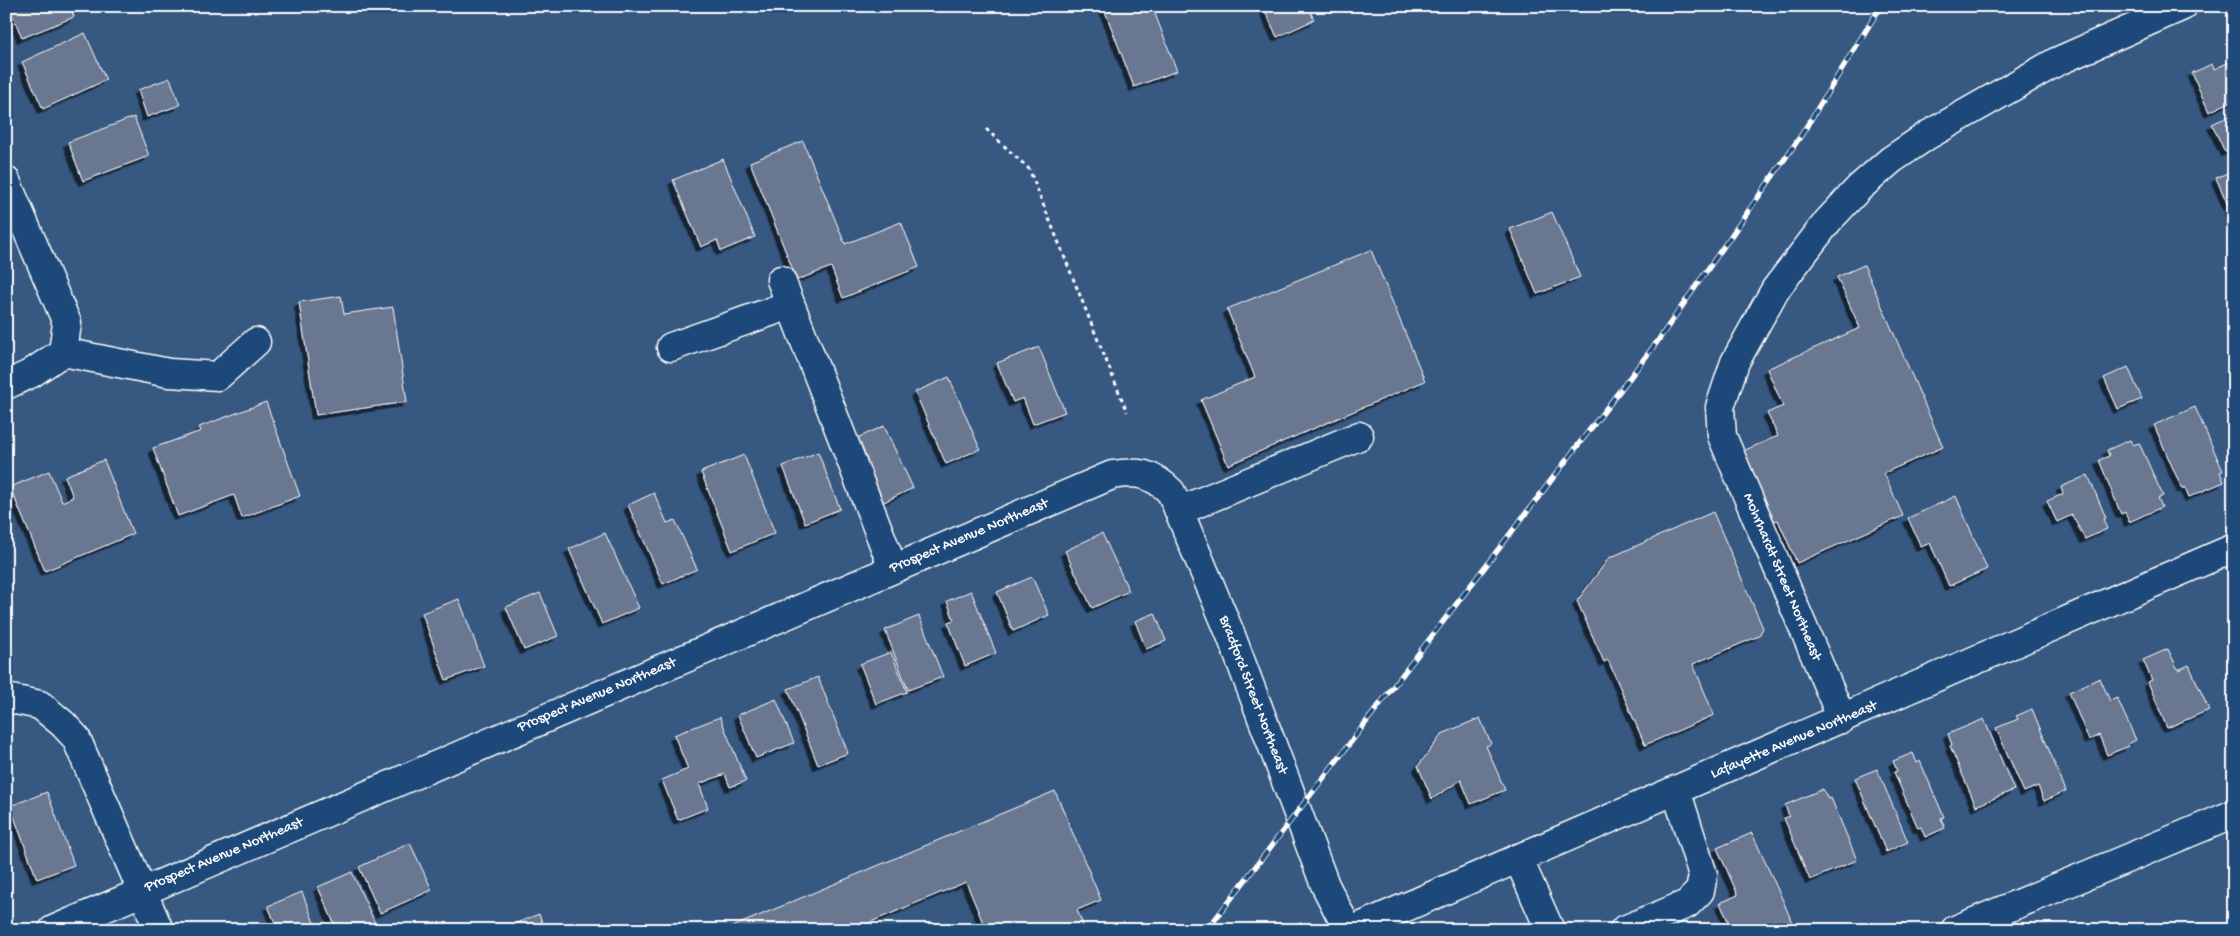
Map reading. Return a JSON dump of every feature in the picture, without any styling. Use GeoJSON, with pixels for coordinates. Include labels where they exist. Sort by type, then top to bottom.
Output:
{"type":"FeatureCollection","features":[{"type":"Feature","properties":{"kind":"street","name":"Mohrhardt Street Northeast"},"geometry":{"type":"LineString","coordinates":[[1842,719],[1722,436],[1720,407],[1735,362],[1775,290],[1828,221],[1859,188],[1891,160],[1928,136],[2056,62],[2183,6]]}},
{"type":"Feature","properties":{"kind":"street"},"geometry":{"type":"LineString","coordinates":[[6,181],[67,323],[63,352]]}},
{"type":"Feature","properties":{"kind":"street"},"geometry":{"type":"LineString","coordinates":[[671,347],[785,292],[893,568]]}},
{"type":"Feature","properties":{"kind":"street"},"geometry":{"type":"LineString","coordinates":[[6,385],[30,374],[63,352],[169,373],[218,376],[256,342]]}},
{"type":"Feature","properties":{"kind":"street"},"geometry":{"type":"LineString","coordinates":[[1179,511],[1359,436]]}},
{"type":"Feature","properties":{"kind":"street","name":"Prospect Avenue Northeast"},"geometry":{"type":"LineString","coordinates":[[53,930],[1112,475],[1128,472],[1143,474]]}},
{"type":"Feature","properties":{"kind":"street","name":"Bradford Street Northeast"},"geometry":{"type":"LineString","coordinates":[[1143,474],[1160,480],[1171,492],[1230,633],[1326,885],[1348,930]]}},
{"type":"Feature","properties":{"kind":"street","name":"Lafayette Avenue Northeast"},"geometry":{"type":"LineString","coordinates":[[1353,930],[2234,548]]}},
{"type":"Feature","properties":{"kind":"street"},"geometry":{"type":"LineString","coordinates":[[6,698],[40,705],[63,724],[76,738],[159,930]]}},
{"type":"Feature","properties":{"kind":"street"},"geometry":{"type":"LineString","coordinates":[[1624,930],[1688,904],[1700,891],[1703,875],[1676,790]]}},
{"type":"Feature","properties":{"kind":"street"},"geometry":{"type":"LineString","coordinates":[[1955,930],[2234,814]]}},
{"type":"Feature","properties":{"kind":"street"},"geometry":{"type":"LineString","coordinates":[[1518,858],[1550,930]]}},
{"type":"Feature","properties":{"kind":"path"},"geometry":{"type":"LineString","coordinates":[[986,128],[1029,169],[1127,412]]}},
{"type":"Feature","properties":{"kind":"building"},"geometry":{"type":"Polygon","coordinates":[[[9,6],[70,6],[74,17],[22,38],[9,6]]]}},
{"type":"Feature","properties":{"kind":"building"},"geometry":{"type":"Polygon","coordinates":[[[1103,6],[1152,6],[1177,71],[1134,87],[1103,6]]]}},
{"type":"Feature","properties":{"kind":"building"},"geometry":{"type":"Polygon","coordinates":[[[1263,6],[1308,6],[1314,20],[1277,37],[1263,6]]]}},
{"type":"Feature","properties":{"kind":"building"},"geometry":{"type":"Polygon","coordinates":[[[85,33],[106,80],[43,109],[22,62],[85,33]]]}},
{"type":"Feature","properties":{"kind":"building"},"geometry":{"type":"Polygon","coordinates":[[[2234,60],[2234,100],[2209,112],[2192,73],[2212,64],[2214,69],[2234,60]]]}},
{"type":"Feature","properties":{"kind":"building"},"geometry":{"type":"Polygon","coordinates":[[[170,78],[180,105],[147,117],[138,90],[170,78]]]}},
{"type":"Feature","properties":{"kind":"building"},"geometry":{"type":"Polygon","coordinates":[[[2234,114],[2234,149],[2225,152],[2212,124],[2234,114]]]}},
{"type":"Feature","properties":{"kind":"building"},"geometry":{"type":"Polygon","coordinates":[[[134,117],[149,156],[83,181],[68,142],[134,117]]]}},
{"type":"Feature","properties":{"kind":"building"},"geometry":{"type":"Polygon","coordinates":[[[803,141],[845,244],[901,222],[919,267],[843,298],[831,267],[797,280],[750,162],[803,141]]]}},
{"type":"Feature","properties":{"kind":"building"},"geometry":{"type":"Polygon","coordinates":[[[723,159],[755,237],[721,251],[717,240],[701,247],[673,180],[723,159]]]}},
{"type":"Feature","properties":{"kind":"building"},"geometry":{"type":"Polygon","coordinates":[[[2234,170],[2234,213],[2232,214],[2216,178],[2234,170]]]}},
{"type":"Feature","properties":{"kind":"building"},"geometry":{"type":"Polygon","coordinates":[[[1552,212],[1580,277],[1537,294],[1510,229],[1552,212]]]}},
{"type":"Feature","properties":{"kind":"building"},"geometry":{"type":"Polygon","coordinates":[[[1371,250],[1425,381],[1228,465],[1201,400],[1255,377],[1227,309],[1371,250]]]}},
{"type":"Feature","properties":{"kind":"building"},"geometry":{"type":"Polygon","coordinates":[[[1864,265],[1943,447],[1884,473],[1903,516],[1797,563],[1778,520],[1774,521],[1743,451],[1778,436],[1767,413],[1783,406],[1767,369],[1860,328],[1837,277],[1864,265]]]}},
{"type":"Feature","properties":{"kind":"building"},"geometry":{"type":"Polygon","coordinates":[[[341,296],[344,314],[393,307],[407,402],[316,415],[299,302],[341,296]]]}},
{"type":"Feature","properties":{"kind":"building"},"geometry":{"type":"Polygon","coordinates":[[[1039,347],[1065,412],[1033,424],[1023,398],[1013,402],[997,363],[1039,347]]]}},
{"type":"Feature","properties":{"kind":"building"},"geometry":{"type":"Polygon","coordinates":[[[2128,367],[2142,399],[2118,409],[2104,378],[2128,367]]]}},
{"type":"Feature","properties":{"kind":"building"},"geometry":{"type":"Polygon","coordinates":[[[949,377],[980,449],[946,464],[915,392],[949,377]]]}},
{"type":"Feature","properties":{"kind":"building"},"geometry":{"type":"Polygon","coordinates":[[[266,402],[300,496],[242,518],[234,495],[178,516],[153,448],[201,431],[199,427],[266,402]]]}},
{"type":"Feature","properties":{"kind":"building"},"geometry":{"type":"Polygon","coordinates":[[[2195,407],[2223,471],[2220,472],[2224,482],[2189,497],[2185,487],[2182,489],[2154,425],[2195,407]]]}},
{"type":"Feature","properties":{"kind":"building"},"geometry":{"type":"Polygon","coordinates":[[[884,426],[913,488],[882,503],[853,440],[884,426]]]}},
{"type":"Feature","properties":{"kind":"building"},"geometry":{"type":"Polygon","coordinates":[[[2130,440],[2133,445],[2139,443],[2163,496],[2158,498],[2162,507],[2129,522],[2125,512],[2121,514],[2099,460],[2109,456],[2107,450],[2130,440]]]}},
{"type":"Feature","properties":{"kind":"building"},"geometry":{"type":"Polygon","coordinates":[[[818,452],[840,509],[805,523],[783,466],[818,452]]]}},
{"type":"Feature","properties":{"kind":"building"},"geometry":{"type":"Polygon","coordinates":[[[744,455],[775,533],[732,551],[701,472],[744,455]]]}},
{"type":"Feature","properties":{"kind":"building"},"geometry":{"type":"Polygon","coordinates":[[[104,460],[133,534],[45,571],[10,487],[49,471],[62,502],[73,497],[65,476],[104,460]]]}},
{"type":"Feature","properties":{"kind":"building"},"geometry":{"type":"Polygon","coordinates":[[[2088,475],[2106,518],[2103,519],[2107,529],[2085,539],[2072,515],[2057,522],[2047,501],[2063,494],[2061,487],[2088,475]]]}},
{"type":"Feature","properties":{"kind":"building"},"geometry":{"type":"Polygon","coordinates":[[[654,493],[667,523],[675,520],[697,569],[663,584],[628,505],[654,493]]]}},
{"type":"Feature","properties":{"kind":"building"},"geometry":{"type":"Polygon","coordinates":[[[1956,496],[1987,569],[1949,586],[1930,543],[1921,547],[1908,518],[1956,496]]]}},
{"type":"Feature","properties":{"kind":"building"},"geometry":{"type":"Polygon","coordinates":[[[1713,512],[1763,628],[1759,636],[1693,664],[1714,715],[1645,745],[1608,660],[1604,662],[1577,601],[1609,558],[1713,512]]]}},
{"type":"Feature","properties":{"kind":"building"},"geometry":{"type":"Polygon","coordinates":[[[605,533],[639,608],[602,624],[569,549],[605,533]]]}},
{"type":"Feature","properties":{"kind":"building"},"geometry":{"type":"Polygon","coordinates":[[[1102,533],[1129,591],[1092,608],[1065,551],[1102,533]]]}},
{"type":"Feature","properties":{"kind":"building"},"geometry":{"type":"Polygon","coordinates":[[[1032,577],[1049,615],[1013,631],[997,592],[1032,577]]]}},
{"type":"Feature","properties":{"kind":"building"},"geometry":{"type":"Polygon","coordinates":[[[971,591],[996,653],[965,666],[948,622],[954,620],[947,601],[971,591]]]}},
{"type":"Feature","properties":{"kind":"building"},"geometry":{"type":"Polygon","coordinates":[[[540,593],[558,636],[524,650],[506,607],[540,593]]]}},
{"type":"Feature","properties":{"kind":"building"},"geometry":{"type":"Polygon","coordinates":[[[459,599],[484,666],[446,680],[422,613],[459,599]]]}},
{"type":"Feature","properties":{"kind":"building"},"geometry":{"type":"Polygon","coordinates":[[[1155,613],[1166,641],[1146,649],[1135,621],[1155,613]]]}},
{"type":"Feature","properties":{"kind":"building"},"geometry":{"type":"Polygon","coordinates":[[[919,616],[943,677],[908,690],[885,630],[919,616]]]}},
{"type":"Feature","properties":{"kind":"building"},"geometry":{"type":"Polygon","coordinates":[[[2168,649],[2178,670],[2189,665],[2209,710],[2167,728],[2148,682],[2152,680],[2143,660],[2168,649]]]}},
{"type":"Feature","properties":{"kind":"building"},"geometry":{"type":"Polygon","coordinates":[[[891,652],[907,692],[876,704],[860,664],[891,652]]]}},
{"type":"Feature","properties":{"kind":"building"},"geometry":{"type":"Polygon","coordinates":[[[818,677],[848,753],[818,765],[788,689],[818,677]]]}},
{"type":"Feature","properties":{"kind":"building"},"geometry":{"type":"Polygon","coordinates":[[[2100,678],[2110,701],[2117,698],[2136,740],[2128,744],[2129,746],[2107,755],[2099,735],[2089,740],[2069,692],[2100,678]]]}},
{"type":"Feature","properties":{"kind":"building"},"geometry":{"type":"Polygon","coordinates":[[[776,699],[794,743],[756,758],[738,715],[776,699]]]}},
{"type":"Feature","properties":{"kind":"building"},"geometry":{"type":"Polygon","coordinates":[[[2032,709],[2066,791],[2044,801],[2038,786],[2024,792],[1996,728],[2018,719],[2016,716],[2032,709]]]}},
{"type":"Feature","properties":{"kind":"building"},"geometry":{"type":"Polygon","coordinates":[[[720,717],[746,781],[730,787],[725,774],[699,784],[708,808],[678,820],[662,780],[688,769],[674,735],[720,717]]]}},
{"type":"Feature","properties":{"kind":"building"},"geometry":{"type":"Polygon","coordinates":[[[1480,718],[1491,744],[1486,746],[1505,790],[1471,804],[1461,780],[1432,799],[1418,766],[1442,734],[1480,718]]]}},
{"type":"Feature","properties":{"kind":"building"},"geometry":{"type":"Polygon","coordinates":[[[1984,719],[2014,790],[1976,806],[1950,746],[1952,745],[1948,734],[1984,719]]]}},
{"type":"Feature","properties":{"kind":"building"},"geometry":{"type":"Polygon","coordinates":[[[1913,753],[1917,763],[1920,761],[1944,817],[1941,818],[1945,828],[1925,837],[1921,827],[1918,828],[1894,772],[1897,771],[1893,761],[1913,753]]]}},
{"type":"Feature","properties":{"kind":"building"},"geometry":{"type":"Polygon","coordinates":[[[1877,769],[1908,842],[1886,852],[1855,778],[1877,769]]]}},
{"type":"Feature","properties":{"kind":"building"},"geometry":{"type":"Polygon","coordinates":[[[1823,789],[1828,799],[1831,798],[1857,860],[1810,880],[1784,818],[1789,816],[1785,805],[1823,789]]]}},
{"type":"Feature","properties":{"kind":"building"},"geometry":{"type":"Polygon","coordinates":[[[1055,791],[1101,900],[1077,910],[1085,930],[986,930],[966,882],[852,930],[725,930],[1055,791]]]}},
{"type":"Feature","properties":{"kind":"building"},"geometry":{"type":"Polygon","coordinates":[[[47,792],[74,865],[37,879],[10,806],[47,792]]]}},
{"type":"Feature","properties":{"kind":"building"},"geometry":{"type":"Polygon","coordinates":[[[1752,833],[1795,930],[1732,930],[1720,903],[1738,895],[1717,848],[1752,833]]]}},
{"type":"Feature","properties":{"kind":"building"},"geometry":{"type":"Polygon","coordinates":[[[410,843],[432,890],[380,913],[359,867],[410,843]]]}},
{"type":"Feature","properties":{"kind":"building"},"geometry":{"type":"Polygon","coordinates":[[[352,872],[378,930],[337,930],[318,887],[352,872]]]}},
{"type":"Feature","properties":{"kind":"building"},"geometry":{"type":"Polygon","coordinates":[[[302,892],[317,930],[278,930],[268,906],[302,892]]]}},
{"type":"Feature","properties":{"kind":"building"},"geometry":{"type":"Polygon","coordinates":[[[539,914],[545,930],[499,930],[539,914]]]}},
{"type":"Feature","properties":{"kind":"railway"},"geometry":{"type":"LineString","coordinates":[[1207,930],[1657,342],[1800,137],[1881,6]]}}]}
